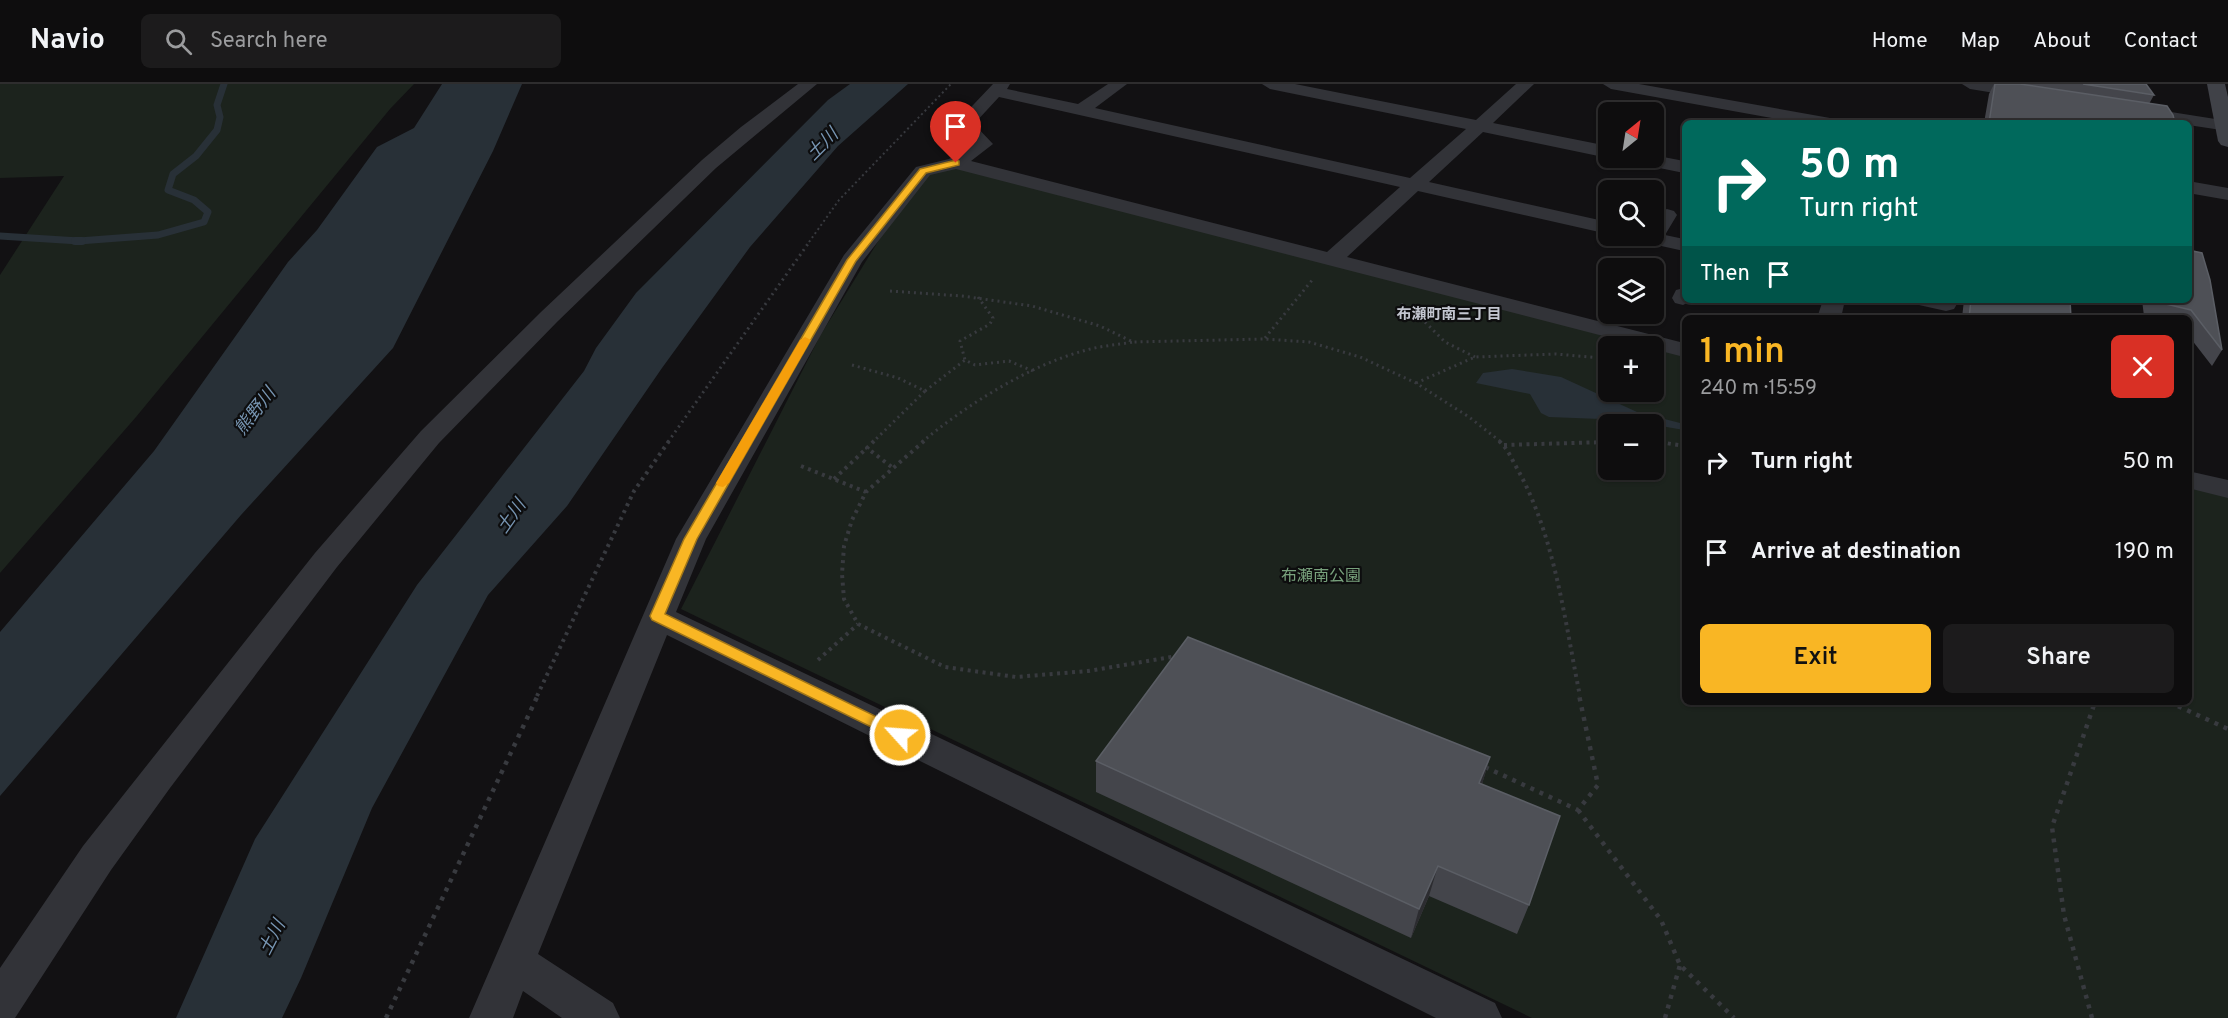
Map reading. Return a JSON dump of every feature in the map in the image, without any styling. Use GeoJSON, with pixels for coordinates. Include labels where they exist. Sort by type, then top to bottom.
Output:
{"type":"FeatureCollection","features":[{"type":"Feature","properties":{"kind":"street"},"geometry":{"type":"LineString","coordinates":[[0,1004],[97,858],[157,777],[326,560],[430,437],[541,324],[709,164],[747,131],[809,84]]}},
{"type":"Feature","properties":{"kind":"street"},"geometry":{"type":"LineString","coordinates":[[1081,110],[1119,84]]}},
{"type":"Feature","properties":{"kind":"street"},"geometry":{"type":"LineString","coordinates":[[1270,84],[1598,150]]}},
{"type":"Feature","properties":{"kind":"street"},"geometry":{"type":"LineString","coordinates":[[1332,259],[1526,84]]}},
{"type":"Feature","properties":{"kind":"street"},"geometry":{"type":"LineString","coordinates":[[1611,84],[1813,120]]}},
{"type":"Feature","properties":{"kind":"street"},"geometry":{"type":"LineString","coordinates":[[1970,84],[2001,87],[2048,97]]}},
{"type":"Feature","properties":{"kind":"street"},"geometry":{"type":"LineString","coordinates":[[2192,124],[2227,131],[2216,84]]}},
{"type":"Feature","properties":{"kind":"street"},"geometry":{"type":"LineString","coordinates":[[491,1018],[690,539],[745,465],[815,340],[852,260],[872,244],[923,171],[956,163],[984,144],[964,124],[998,88],[1081,110],[1598,226]]}},
{"type":"Feature","properties":{"kind":"street"},"geometry":{"type":"LineString","coordinates":[[2118,108],[2175,120]]}},
{"type":"Feature","properties":{"kind":"street"},"geometry":{"type":"LineString","coordinates":[[956,163],[1682,349]]}},
{"type":"Feature","properties":{"kind":"street"},"geometry":{"type":"LineString","coordinates":[[1664,163],[1682,167]]}},
{"type":"Feature","properties":{"kind":"street"},"geometry":{"type":"LineString","coordinates":[[2192,188],[2228,194]]}},
{"type":"Feature","properties":{"kind":"street"},"geometry":{"type":"LineString","coordinates":[[1664,241],[1682,245]]}},
{"type":"Feature","properties":{"kind":"street"},"geometry":{"type":"LineString","coordinates":[[2192,480],[2228,489]]}},
{"type":"Feature","properties":{"kind":"street"},"geometry":{"type":"LineString","coordinates":[[657,616],[1480,1018]]}},
{"type":"Feature","properties":{"kind":"street"},"geometry":{"type":"LineString","coordinates":[[514,961],[598,1018]]}},
{"type":"Feature","properties":{"kind":"path"},"geometry":{"type":"LineString","coordinates":[[386,1018],[634,491],[839,200],[951,84]]}},
{"type":"Feature","properties":{"kind":"path"},"geometry":{"type":"LineString","coordinates":[[1264,339],[1316,275]]}},
{"type":"Feature","properties":{"kind":"path"},"geometry":{"type":"LineString","coordinates":[[890,291],[1008,300],[1052,310],[1117,331],[1133,342]]}},
{"type":"Feature","properties":{"kind":"path"},"geometry":{"type":"LineString","coordinates":[[978,296],[993,318],[990,324],[960,341],[960,354],[974,365],[1009,361],[1034,371]]}},
{"type":"Feature","properties":{"kind":"path"},"geometry":{"type":"LineString","coordinates":[[1399,303],[1426,323],[1444,342],[1475,357]]}},
{"type":"Feature","properties":{"kind":"path"},"geometry":{"type":"LineString","coordinates":[[1188,655],[1088,671],[1016,677],[945,667],[858,624],[844,599],[844,546],[852,520],[866,492],[925,440],[985,396],[1034,371],[1082,351],[1133,342],[1264,339],[1309,342],[1360,357],[1416,383],[1469,417],[1504,445],[1523,478],[1548,543],[1598,785],[1578,810]]}},
{"type":"Feature","properties":{"kind":"path"},"geometry":{"type":"LineString","coordinates":[[1416,383],[1475,357],[1556,354],[1598,358]]}},
{"type":"Feature","properties":{"kind":"path"},"geometry":{"type":"LineString","coordinates":[[834,479],[925,391],[965,360]]}},
{"type":"Feature","properties":{"kind":"path"},"geometry":{"type":"LineString","coordinates":[[852,365],[875,374],[898,378],[925,391]]}},
{"type":"Feature","properties":{"kind":"path"},"geometry":{"type":"LineString","coordinates":[[1504,445],[1598,442]]}},
{"type":"Feature","properties":{"kind":"path"},"geometry":{"type":"LineString","coordinates":[[1664,443],[1682,446]]}},
{"type":"Feature","properties":{"kind":"path"},"geometry":{"type":"LineString","coordinates":[[867,448],[893,468]]}},
{"type":"Feature","properties":{"kind":"path"},"geometry":{"type":"LineString","coordinates":[[801,466],[866,492]]}},
{"type":"Feature","properties":{"kind":"path"},"geometry":{"type":"LineString","coordinates":[[793,683],[858,624]]}},
{"type":"Feature","properties":{"kind":"path"},"geometry":{"type":"LineString","coordinates":[[2092,1018],[2064,915],[2052,827],[2094,705]]}},
{"type":"Feature","properties":{"kind":"path"},"geometry":{"type":"LineString","coordinates":[[2176,705],[2228,729]]}},
{"type":"Feature","properties":{"kind":"path"},"geometry":{"type":"LineString","coordinates":[[1474,762],[1578,810],[1661,920],[1680,965],[1734,1018]]}},
{"type":"Feature","properties":{"kind":"path"},"geometry":{"type":"LineString","coordinates":[[1665,1018],[1680,965]]}},
{"type":"Feature","properties":{"kind":"green space"},"geometry":{"type":"Polygon","coordinates":[[[0,84],[414,84],[390,109],[136,417],[0,573],[0,275],[64,176],[0,178],[0,84]]]}},
{"type":"Feature","properties":{"kind":"green space","name":"布瀬南公園"},"geometry":{"type":"Polygon","coordinates":[[[960,168],[1607,336],[1598,336],[1598,402],[1664,402],[1664,351],[1682,355],[1682,705],[2192,705],[2192,488],[2228,497],[2228,1018],[1532,1018],[681,609],[820,336],[882,235],[929,173],[960,168]]]}},
{"type":"Feature","properties":{"kind":"water","name":"熊野川"},"geometry":{"type":"Polygon","coordinates":[[[442,84],[522,84],[493,151],[393,348],[241,515],[0,796],[0,632],[154,451],[288,262],[317,230],[377,147],[414,128],[442,84]]]}},
{"type":"Feature","properties":{"kind":"water","name":"土川"},"geometry":{"type":"Polygon","coordinates":[[[850,84],[908,84],[838,146],[750,247],[662,368],[567,506],[488,595],[372,808],[282,1018],[176,1018],[255,839],[417,585],[584,371],[596,348],[636,293],[828,100],[850,84]]]}},
{"type":"Feature","properties":{"kind":"water"},"geometry":{"type":"Polygon","coordinates":[[[1512,369],[1561,377],[1598,394],[1598,402],[1615,402],[1645,414],[1598,414],[1598,419],[1549,417],[1541,413],[1530,394],[1476,383],[1483,373],[1512,369]]]}},
{"type":"Feature","properties":{"kind":"water"},"geometry":{"type":"Polygon","coordinates":[[[1664,419],[1682,423],[1682,430],[1664,427],[1664,419]]]}},
{"type":"Feature","properties":{"kind":"building"},"geometry":{"type":"Polygon","coordinates":[[[1995,84],[2020,84],[2167,106],[2174,120],[1989,120],[1995,84]]]}},
{"type":"Feature","properties":{"kind":"building"},"geometry":{"type":"Polygon","coordinates":[[[2083,84],[2146,84],[2154,95],[2083,84]]]}},
{"type":"Feature","properties":{"kind":"building"},"geometry":{"type":"Polygon","coordinates":[[[2192,251],[2202,253],[2210,280],[2222,350],[2191,310],[2161,303],[2192,303],[2192,251]]]}},
{"type":"Feature","properties":{"kind":"building"},"geometry":{"type":"Polygon","coordinates":[[[1971,303],[2070,303],[2071,315],[1969,315],[1971,303]]]}},
{"type":"Feature","properties":{"kind":"building"},"geometry":{"type":"Polygon","coordinates":[[[1188,637],[1490,757],[1479,783],[1560,816],[1529,905],[1438,866],[1419,909],[1096,761],[1188,637]]]}},
{"type":"Feature","properties":{"kind":"waterway"},"geometry":{"type":"LineString","coordinates":[[79,241],[158,235],[204,222],[208,212],[194,200],[168,190],[173,174],[196,156],[217,130],[220,117],[217,105],[224,84]]}},
{"type":"Feature","properties":{"kind":"waterway"},"geometry":{"type":"LineString","coordinates":[[0,236],[79,241]]}},
{"type":"Feature","properties":{"kind":"slow traffic"},"geometry":{"type":"LineString","coordinates":[[723,483],[805,340]]}},
{"type":"Feature","properties":{"kind":"district","name":"布瀬町南三丁目"},"geometry":{"type":"Point","coordinates":[1449,315]}},
{"type":"Feature","properties":{"kind":"route"},"geometry":{"type":"LineString","coordinates":[[900,735],[657,616],[690,539],[852,260],[923,171],[956,163]]}}]}
